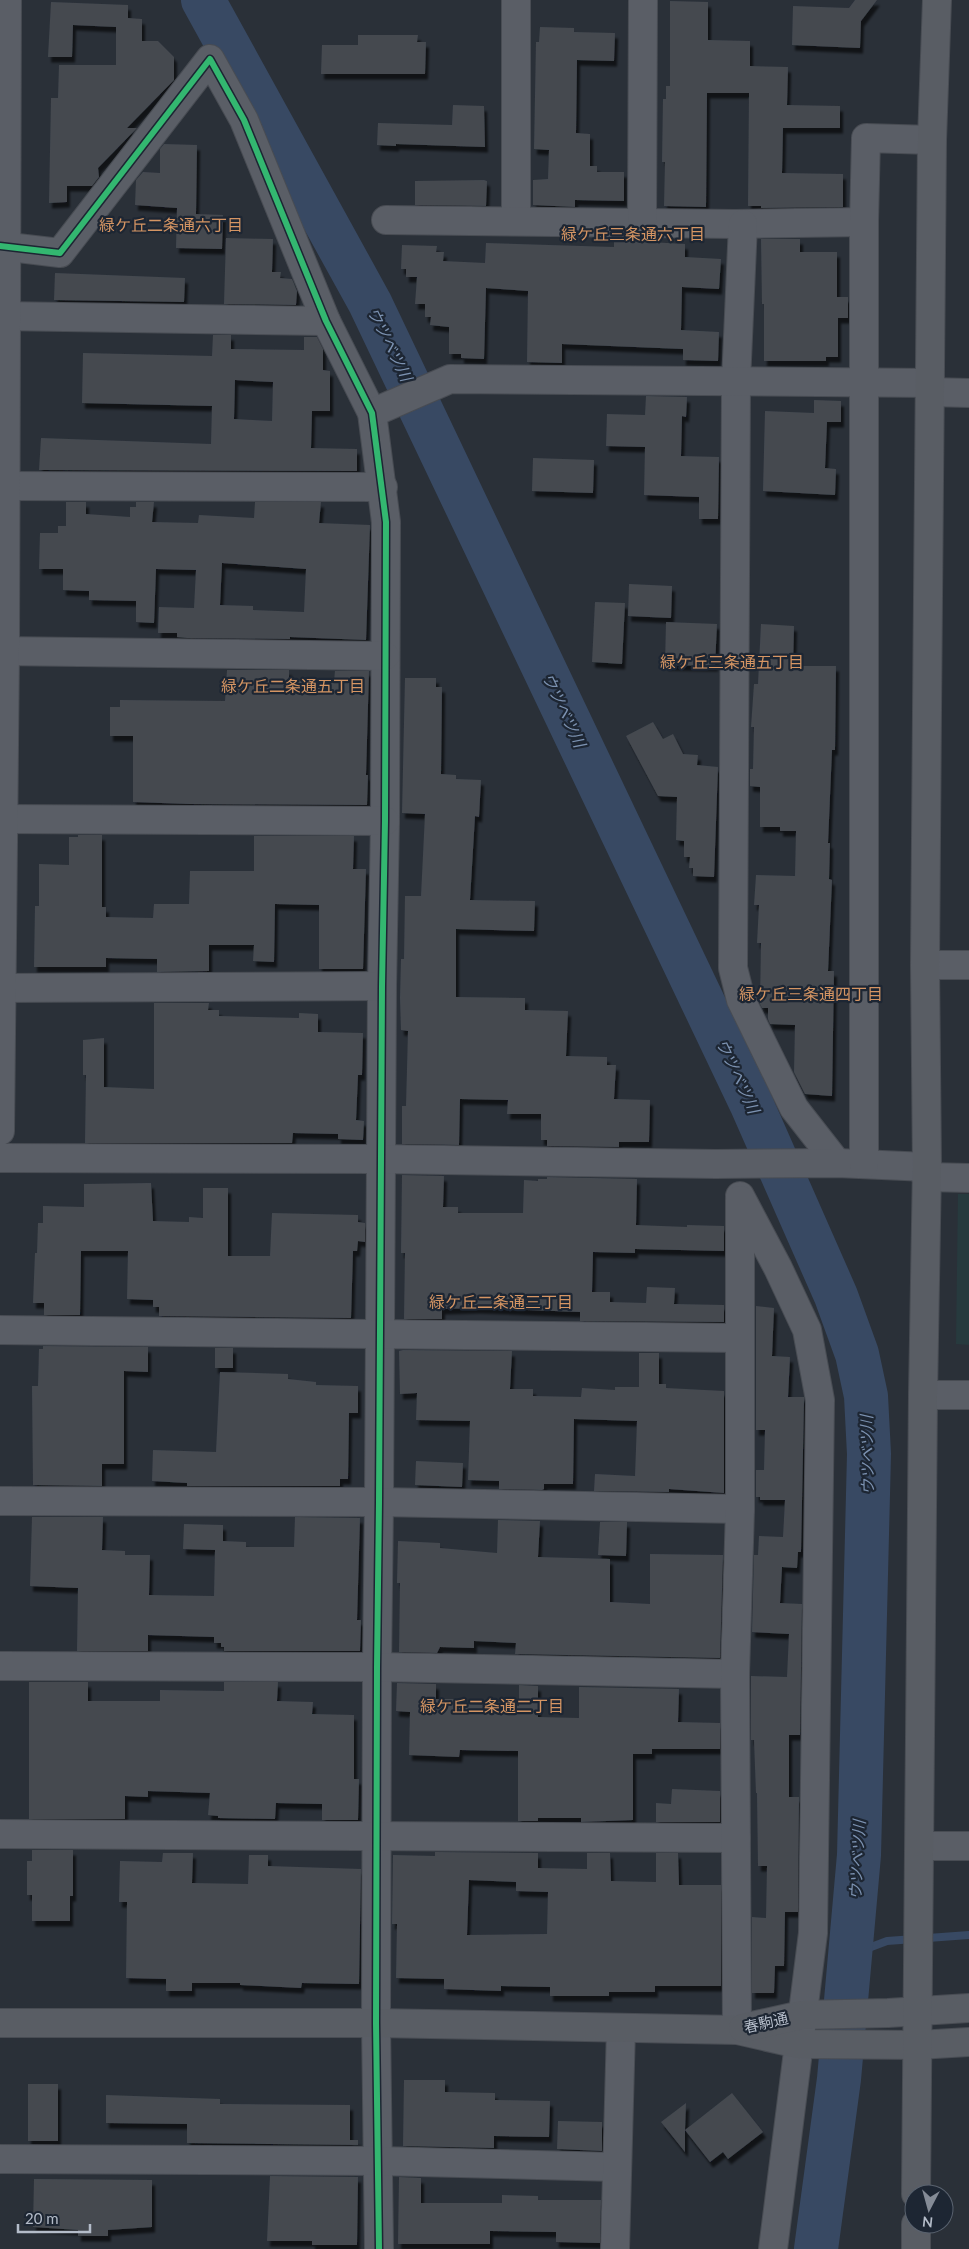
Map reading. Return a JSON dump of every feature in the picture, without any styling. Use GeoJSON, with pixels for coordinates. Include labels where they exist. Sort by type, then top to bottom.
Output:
{"type":"FeatureCollection","features":[{"type":"Feature","properties":{"kind":"street"},"geometry":{"type":"LineString","coordinates":[[0,1131],[3,247],[7,0]]}},
{"type":"Feature","properties":{"kind":"street"},"geometry":{"type":"LineString","coordinates":[[516,0],[516,221]]}},
{"type":"Feature","properties":{"kind":"street"},"geometry":{"type":"LineString","coordinates":[[642,223],[643,0]]}},
{"type":"Feature","properties":{"kind":"street"},"geometry":{"type":"LineString","coordinates":[[916,2184],[923,1395],[927,1172],[925,965],[932,140],[937,0]]}},
{"type":"Feature","properties":{"kind":"street"},"geometry":{"type":"LineString","coordinates":[[3,247],[60,253],[210,59],[244,120],[326,321],[378,410],[386,522],[385,820],[380,1159],[380,1502],[377,1667],[376,2023],[379,2249]]}},
{"type":"Feature","properties":{"kind":"street"},"geometry":{"type":"LineString","coordinates":[[864,1164],[864,222],[866,138],[932,140]]}},
{"type":"Feature","properties":{"kind":"street"},"geometry":{"type":"LineString","coordinates":[[386,220],[743,224],[864,222]]}},
{"type":"Feature","properties":{"kind":"street"},"geometry":{"type":"LineString","coordinates":[[743,224],[736,382],[733,968],[741,1000],[794,1108],[824,1163]]}},
{"type":"Feature","properties":{"kind":"street"},"geometry":{"type":"LineString","coordinates":[[3,316],[326,321]]}},
{"type":"Feature","properties":{"kind":"street"},"geometry":{"type":"LineString","coordinates":[[378,410],[450,379],[865,383],[969,393]]}},
{"type":"Feature","properties":{"kind":"street"},"geometry":{"type":"LineString","coordinates":[[3,486],[382,487]]}},
{"type":"Feature","properties":{"kind":"street"},"geometry":{"type":"LineString","coordinates":[[2,651],[385,656]]}},
{"type":"Feature","properties":{"kind":"street"},"geometry":{"type":"LineString","coordinates":[[1,819],[385,820]]}},
{"type":"Feature","properties":{"kind":"street"},"geometry":{"type":"LineString","coordinates":[[925,965],[969,965]]}},
{"type":"Feature","properties":{"kind":"street"},"geometry":{"type":"LineString","coordinates":[[1,988],[382,986]]}},
{"type":"Feature","properties":{"kind":"street"},"geometry":{"type":"LineString","coordinates":[[0,1158],[824,1163],[864,1164],[969,1178]]}},
{"type":"Feature","properties":{"kind":"street"},"geometry":{"type":"LineString","coordinates":[[0,2023],[376,2023],[737,2030],[735,1674],[740,1509],[739,1338],[742,1164]]}},
{"type":"Feature","properties":{"kind":"street"},"geometry":{"type":"LineString","coordinates":[[740,1196],[778,1268],[807,1330],[820,1400],[812,2015],[772,2249]]}},
{"type":"Feature","properties":{"kind":"street"},"geometry":{"type":"LineString","coordinates":[[0,1330],[739,1338]]}},
{"type":"Feature","properties":{"kind":"street"},"geometry":{"type":"LineString","coordinates":[[923,1395],[969,1395]]}},
{"type":"Feature","properties":{"kind":"street"},"geometry":{"type":"LineString","coordinates":[[0,1501],[380,1502],[740,1509]]}},
{"type":"Feature","properties":{"kind":"street"},"geometry":{"type":"LineString","coordinates":[[0,1666],[377,1667],[735,1674]]}},
{"type":"Feature","properties":{"kind":"street"},"geometry":{"type":"LineString","coordinates":[[0,1834],[736,1838]]}},
{"type":"Feature","properties":{"kind":"street"},"geometry":{"type":"LineString","coordinates":[[920,1846],[969,1846]]}},
{"type":"Feature","properties":{"kind":"street","name":"春駒通"},"geometry":{"type":"LineString","coordinates":[[737,2030],[812,2015],[918,2012],[969,2008]]}},
{"type":"Feature","properties":{"kind":"street"},"geometry":{"type":"LineString","coordinates":[[615,2249],[621,2028]]}},
{"type":"Feature","properties":{"kind":"street","name":"春駒通"},"geometry":{"type":"LineString","coordinates":[[737,2030],[808,2044],[918,2045],[969,2042]]}},
{"type":"Feature","properties":{"kind":"street"},"geometry":{"type":"LineString","coordinates":[[0,2159],[378,2161],[616,2167]]}},
{"type":"Feature","properties":{"kind":"street"},"geometry":{"type":"LineString","coordinates":[[916,2234],[916,2249]]}},
{"type":"Feature","properties":{"kind":"green space"},"geometry":{"type":"Polygon","coordinates":[[[958,1194],[969,1194],[969,1345],[956,1344],[958,1194]]]}},
{"type":"Feature","properties":{"kind":"building"},"geometry":{"type":"Polygon","coordinates":[[[855,0],[877,0],[861,21],[860,48],[792,45],[793,6],[849,8],[855,0]]]}},
{"type":"Feature","properties":{"kind":"building"},"geometry":{"type":"Polygon","coordinates":[[[670,1],[708,2],[708,40],[750,41],[750,66],[788,67],[787,105],[840,106],[840,128],[783,128],[782,173],[843,174],[843,207],[761,208],[761,206],[748,206],[749,93],[707,93],[706,207],[664,206],[665,162],[662,162],[663,99],[666,99],[666,86],[670,86],[670,1]]]}},
{"type":"Feature","properties":{"kind":"building"},"geometry":{"type":"Polygon","coordinates":[[[51,2],[128,5],[128,18],[142,19],[142,41],[158,41],[174,57],[174,80],[127,128],[137,128],[98,168],[99,177],[92,186],[67,186],[67,202],[49,203],[51,98],[58,98],[59,65],[116,65],[116,27],[73,25],[72,57],[48,57],[51,2]]]}},
{"type":"Feature","properties":{"kind":"building"},"geometry":{"type":"Polygon","coordinates":[[[540,27],[574,28],[574,32],[615,33],[614,61],[577,60],[576,133],[590,134],[590,166],[597,166],[597,172],[624,172],[624,201],[575,200],[575,207],[533,205],[533,180],[548,179],[549,150],[534,149],[536,42],[539,42],[540,27]]]}},
{"type":"Feature","properties":{"kind":"building"},"geometry":{"type":"Polygon","coordinates":[[[358,35],[418,35],[417,42],[426,42],[425,74],[321,74],[322,45],[358,45],[358,35]]]}},
{"type":"Feature","properties":{"kind":"building"},"geometry":{"type":"Polygon","coordinates":[[[453,105],[484,106],[485,147],[377,145],[378,123],[452,125],[453,105]]]}},
{"type":"Feature","properties":{"kind":"building"},"geometry":{"type":"Polygon","coordinates":[[[164,144],[197,145],[196,214],[223,215],[222,249],[176,248],[177,208],[135,205],[136,180],[143,172],[160,173],[160,149],[164,144]]]}},
{"type":"Feature","properties":{"kind":"building"},"geometry":{"type":"Polygon","coordinates":[[[415,181],[487,181],[486,206],[415,205],[415,181]]]}},
{"type":"Feature","properties":{"kind":"building"},"geometry":{"type":"Polygon","coordinates":[[[226,238],[273,239],[272,272],[281,272],[280,278],[292,279],[297,291],[296,305],[224,304],[226,238]]]}},
{"type":"Feature","properties":{"kind":"building"},"geometry":{"type":"Polygon","coordinates":[[[614,238],[649,239],[649,242],[685,244],[685,257],[721,259],[719,289],[682,287],[681,330],[719,332],[718,361],[683,360],[683,349],[562,344],[562,363],[527,362],[528,291],[486,288],[484,359],[461,358],[461,354],[449,354],[449,327],[430,325],[431,317],[425,317],[425,304],[415,304],[417,277],[406,277],[406,269],[401,269],[402,245],[437,246],[436,252],[444,252],[443,261],[485,263],[486,243],[614,247],[614,238]]]}},
{"type":"Feature","properties":{"kind":"building"},"geometry":{"type":"Polygon","coordinates":[[[761,239],[800,239],[800,252],[837,252],[837,297],[848,297],[848,318],[838,318],[838,357],[826,357],[826,361],[764,361],[761,239]]]}},
{"type":"Feature","properties":{"kind":"building"},"geometry":{"type":"Polygon","coordinates":[[[55,273],[185,278],[184,302],[54,300],[55,273]]]}},
{"type":"Feature","properties":{"kind":"building"},"geometry":{"type":"Polygon","coordinates":[[[213,335],[231,335],[231,349],[304,350],[304,337],[317,337],[323,349],[323,370],[330,371],[330,411],[312,411],[311,448],[357,449],[357,471],[39,470],[41,438],[211,444],[212,406],[82,403],[83,353],[212,356],[213,335]],[[235,380],[234,419],[272,421],[273,382],[235,380]]]}},
{"type":"Feature","properties":{"kind":"building"},"geometry":{"type":"Polygon","coordinates":[[[646,396],[687,397],[686,417],[682,416],[681,456],[719,457],[718,519],[699,519],[699,497],[644,495],[645,447],[606,446],[607,414],[645,415],[646,396]]]}},
{"type":"Feature","properties":{"kind":"building"},"geometry":{"type":"Polygon","coordinates":[[[814,400],[841,401],[841,422],[827,422],[825,468],[836,469],[835,495],[763,491],[765,411],[814,413],[814,400]]]}},
{"type":"Feature","properties":{"kind":"building"},"geometry":{"type":"Polygon","coordinates":[[[533,458],[594,460],[593,493],[532,491],[533,458]]]}},
{"type":"Feature","properties":{"kind":"building"},"geometry":{"type":"Polygon","coordinates":[[[66,502],[86,502],[86,514],[130,517],[130,507],[136,507],[136,502],[154,502],[152,522],[198,523],[199,515],[254,518],[255,502],[321,502],[319,523],[370,525],[366,640],[290,637],[290,639],[187,638],[177,637],[177,633],[158,633],[159,607],[194,608],[196,570],[156,569],[154,623],[136,622],[136,601],[89,600],[89,591],[63,590],[63,569],[39,569],[40,533],[58,533],[58,526],[66,526],[66,502]],[[222,563],[220,605],[253,606],[253,610],[304,612],[306,569],[222,563]]]}},
{"type":"Feature","properties":{"kind":"building"},"geometry":{"type":"Polygon","coordinates":[[[629,584],[672,586],[671,618],[628,616],[629,584]]]}},
{"type":"Feature","properties":{"kind":"building"},"geometry":{"type":"Polygon","coordinates":[[[595,602],[625,603],[622,664],[592,662],[595,602]]]}},
{"type":"Feature","properties":{"kind":"building"},"geometry":{"type":"Polygon","coordinates":[[[666,622],[717,624],[715,666],[665,665],[666,622]]]}},
{"type":"Feature","properties":{"kind":"building"},"geometry":{"type":"Polygon","coordinates":[[[761,624],[794,626],[793,666],[836,666],[835,750],[832,750],[828,843],[830,843],[829,879],[832,880],[828,971],[834,971],[832,1096],[805,1094],[794,1072],[795,1025],[770,1024],[768,1008],[762,1008],[760,1004],[761,943],[757,943],[759,905],[754,905],[756,875],[795,876],[796,831],[780,831],[780,827],[760,827],[760,787],[750,786],[750,769],[753,769],[754,727],[751,727],[754,684],[758,684],[761,624]]]}},
{"type":"Feature","properties":{"kind":"building"},"geometry":{"type":"Polygon","coordinates":[[[227,670],[289,670],[289,680],[334,681],[335,671],[369,671],[367,805],[133,802],[133,736],[110,736],[110,707],[120,707],[120,700],[225,701],[227,670]]]}},
{"type":"Feature","properties":{"kind":"building"},"geometry":{"type":"Polygon","coordinates":[[[405,678],[436,678],[436,687],[442,687],[441,774],[456,775],[456,779],[481,780],[479,817],[475,816],[470,900],[535,901],[534,931],[456,929],[456,997],[525,998],[525,1010],[568,1011],[566,1056],[607,1057],[607,1065],[616,1065],[614,1099],[650,1100],[649,1142],[619,1142],[619,1147],[547,1146],[547,1140],[541,1140],[541,1114],[507,1114],[508,1100],[460,1099],[459,1145],[402,1144],[402,1106],[406,1106],[408,1031],[401,1030],[400,998],[401,959],[404,959],[405,896],[421,896],[425,814],[402,813],[405,678]]]}},
{"type":"Feature","properties":{"kind":"building"},"geometry":{"type":"Polygon","coordinates":[[[653,722],[663,739],[673,734],[683,754],[698,755],[697,765],[718,767],[714,877],[693,876],[693,868],[689,868],[690,857],[684,857],[684,841],[676,840],[677,797],[658,796],[626,736],[653,722]]]}},
{"type":"Feature","properties":{"kind":"building"},"geometry":{"type":"Polygon","coordinates":[[[78,835],[102,835],[102,907],[106,907],[106,917],[153,918],[154,904],[189,904],[190,871],[254,871],[254,836],[354,836],[353,869],[366,869],[363,969],[319,969],[319,905],[275,904],[274,962],[253,961],[254,945],[209,945],[209,971],[157,972],[157,959],[106,958],[106,967],[34,967],[35,906],[39,906],[39,864],[69,865],[69,837],[78,837],[78,835]]]}},
{"type":"Feature","properties":{"kind":"building"},"geometry":{"type":"Polygon","coordinates":[[[154,1003],[209,1003],[208,1010],[219,1010],[219,1016],[299,1018],[299,1013],[318,1014],[318,1032],[363,1033],[362,1075],[358,1075],[356,1120],[364,1121],[363,1140],[338,1139],[338,1134],[293,1133],[292,1143],[85,1143],[86,1075],[83,1075],[83,1040],[104,1038],[104,1087],[154,1089],[154,1003]]]}},
{"type":"Feature","properties":{"kind":"building"},"geometry":{"type":"Polygon","coordinates":[[[402,1175],[444,1176],[443,1207],[458,1207],[458,1213],[523,1213],[524,1180],[538,1181],[538,1179],[547,1179],[547,1177],[637,1179],[636,1225],[724,1226],[724,1251],[635,1249],[635,1253],[593,1252],[592,1292],[610,1292],[610,1302],[646,1303],[647,1287],[675,1288],[674,1304],[724,1305],[724,1322],[580,1321],[580,1312],[477,1308],[442,1309],[442,1319],[404,1319],[405,1253],[401,1253],[402,1175]]]}},
{"type":"Feature","properties":{"kind":"building"},"geometry":{"type":"Polygon","coordinates":[[[151,1183],[153,1221],[189,1222],[189,1217],[203,1218],[203,1188],[228,1188],[228,1256],[270,1256],[272,1213],[358,1215],[358,1222],[365,1223],[365,1242],[358,1241],[357,1251],[353,1251],[351,1318],[159,1316],[159,1307],[153,1307],[153,1300],[127,1299],[128,1251],[81,1251],[80,1315],[44,1315],[44,1303],[33,1303],[38,1223],[43,1223],[43,1206],[84,1207],[84,1184],[151,1183]]]}},
{"type":"Feature","properties":{"kind":"building"},"geometry":{"type":"Polygon","coordinates":[[[756,1306],[774,1308],[772,1356],[790,1357],[788,1397],[804,1397],[801,1552],[798,1552],[797,1568],[782,1567],[780,1603],[802,1604],[800,1735],[789,1735],[789,1797],[799,1797],[798,1912],[785,1912],[784,1966],[775,1966],[774,1993],[752,1993],[752,1917],[766,1918],[767,1866],[758,1866],[757,1793],[754,1740],[751,1740],[751,1676],[787,1677],[789,1634],[752,1632],[754,1555],[758,1555],[759,1536],[783,1537],[785,1500],[760,1500],[760,1497],[756,1497],[756,1470],[764,1470],[765,1430],[756,1430],[756,1306]]]}},
{"type":"Feature","properties":{"kind":"building"},"geometry":{"type":"Polygon","coordinates":[[[43,1346],[148,1347],[148,1372],[124,1371],[124,1464],[102,1464],[102,1486],[33,1485],[32,1386],[38,1386],[39,1349],[43,1349],[43,1346]]]}},
{"type":"Feature","properties":{"kind":"building"},"geometry":{"type":"Polygon","coordinates":[[[215,1348],[233,1348],[233,1368],[215,1368],[215,1348]]]}},
{"type":"Feature","properties":{"kind":"building"},"geometry":{"type":"Polygon","coordinates":[[[399,1351],[512,1351],[510,1389],[533,1389],[533,1396],[581,1397],[582,1388],[615,1390],[615,1387],[639,1387],[639,1353],[659,1353],[659,1384],[666,1384],[666,1388],[724,1391],[724,1493],[669,1489],[669,1492],[594,1491],[595,1474],[635,1476],[637,1421],[574,1419],[573,1484],[544,1484],[544,1489],[542,1490],[499,1489],[499,1481],[468,1480],[470,1421],[416,1420],[417,1393],[400,1394],[399,1351]]]}},
{"type":"Feature","properties":{"kind":"building"},"geometry":{"type":"Polygon","coordinates":[[[220,1372],[288,1374],[288,1379],[316,1382],[316,1385],[358,1386],[358,1413],[349,1413],[348,1479],[340,1479],[340,1486],[187,1486],[187,1483],[152,1481],[153,1450],[216,1452],[220,1372]]]}},
{"type":"Feature","properties":{"kind":"building"},"geometry":{"type":"Polygon","coordinates":[[[416,1461],[463,1463],[462,1487],[415,1485],[416,1461]]]}},
{"type":"Feature","properties":{"kind":"building"},"geometry":{"type":"Polygon","coordinates":[[[32,1517],[103,1517],[102,1550],[125,1551],[125,1555],[150,1555],[149,1595],[214,1596],[215,1550],[183,1549],[184,1524],[223,1525],[223,1541],[246,1542],[246,1547],[294,1547],[295,1517],[360,1518],[357,1620],[361,1620],[360,1651],[224,1651],[221,1643],[214,1643],[214,1637],[148,1635],[148,1651],[77,1651],[78,1588],[30,1586],[32,1517]]]}},
{"type":"Feature","properties":{"kind":"building"},"geometry":{"type":"Polygon","coordinates":[[[498,1520],[540,1521],[538,1557],[610,1559],[610,1602],[650,1604],[650,1554],[723,1555],[720,1658],[515,1654],[516,1643],[474,1641],[474,1648],[440,1647],[437,1653],[399,1652],[400,1583],[397,1583],[398,1541],[440,1543],[440,1548],[497,1553],[498,1520]]]}},
{"type":"Feature","properties":{"kind":"building"},"geometry":{"type":"Polygon","coordinates":[[[600,1522],[627,1522],[626,1556],[598,1555],[600,1522]]]}},
{"type":"Feature","properties":{"kind":"building"},"geometry":{"type":"Polygon","coordinates":[[[29,1682],[88,1682],[88,1701],[160,1701],[160,1690],[224,1691],[224,1682],[278,1682],[277,1701],[313,1702],[312,1714],[354,1715],[354,1779],[359,1779],[358,1820],[322,1820],[322,1804],[276,1803],[275,1819],[218,1818],[218,1816],[208,1815],[210,1793],[148,1791],[148,1797],[125,1796],[125,1819],[29,1819],[29,1682]]]}},
{"type":"Feature","properties":{"kind":"building"},"geometry":{"type":"Polygon","coordinates":[[[397,1683],[436,1684],[436,1699],[461,1699],[461,1704],[519,1706],[519,1685],[538,1686],[538,1717],[579,1718],[579,1687],[679,1689],[678,1722],[720,1723],[720,1749],[652,1749],[652,1754],[633,1754],[633,1820],[581,1822],[581,1818],[538,1818],[538,1821],[518,1821],[518,1751],[460,1750],[459,1757],[409,1755],[410,1712],[396,1711],[397,1683]]]}},
{"type":"Feature","properties":{"kind":"building"},"geometry":{"type":"Polygon","coordinates":[[[672,1789],[720,1791],[720,1822],[656,1822],[656,1803],[671,1804],[672,1789]]]}},
{"type":"Feature","properties":{"kind":"building"},"geometry":{"type":"Polygon","coordinates":[[[32,1850],[73,1850],[73,1896],[70,1896],[70,1921],[32,1921],[32,1895],[27,1895],[27,1861],[32,1861],[32,1850]]]}},
{"type":"Feature","properties":{"kind":"building"},"geometry":{"type":"Polygon","coordinates":[[[435,1852],[538,1853],[538,1868],[587,1869],[587,1853],[610,1853],[611,1881],[656,1882],[656,1853],[678,1853],[679,1885],[721,1885],[721,1986],[655,1986],[655,1992],[609,1992],[609,1996],[550,1996],[550,1987],[501,1986],[501,1991],[444,1989],[444,1979],[396,1978],[397,1924],[392,1924],[393,1855],[435,1856],[435,1852]],[[469,1880],[467,1935],[547,1934],[548,1892],[516,1891],[516,1882],[469,1880]]]}},
{"type":"Feature","properties":{"kind":"building"},"geometry":{"type":"Polygon","coordinates":[[[163,1853],[193,1853],[192,1883],[248,1884],[249,1855],[268,1855],[268,1866],[361,1869],[359,1984],[302,1983],[301,1988],[240,1985],[240,1983],[192,1983],[192,1991],[166,1991],[166,1979],[126,1978],[127,1902],[119,1902],[120,1861],[162,1862],[163,1853]]]}},
{"type":"Feature","properties":{"kind":"building"},"geometry":{"type":"Polygon","coordinates":[[[404,2080],[445,2080],[445,2092],[495,2093],[495,2100],[550,2101],[549,2137],[494,2136],[494,2148],[403,2146],[404,2080]]]}},
{"type":"Feature","properties":{"kind":"building"},"geometry":{"type":"Polygon","coordinates":[[[28,2084],[58,2084],[58,2141],[28,2141],[28,2084]]]}},
{"type":"Feature","properties":{"kind":"building"},"geometry":{"type":"Polygon","coordinates":[[[732,2093],[763,2132],[728,2159],[723,2152],[710,2162],[685,2130],[732,2093]]]}},
{"type":"Feature","properties":{"kind":"building"},"geometry":{"type":"Polygon","coordinates":[[[106,2095],[220,2099],[220,2104],[350,2105],[350,2140],[358,2140],[358,2145],[187,2143],[187,2124],[106,2123],[106,2095]]]}},
{"type":"Feature","properties":{"kind":"building"},"geometry":{"type":"Polygon","coordinates":[[[686,2103],[685,2152],[661,2122],[686,2103]]]}},
{"type":"Feature","properties":{"kind":"building"},"geometry":{"type":"Polygon","coordinates":[[[558,2121],[602,2122],[602,2151],[557,2149],[558,2121]]]}},
{"type":"Feature","properties":{"kind":"building"},"geometry":{"type":"Polygon","coordinates":[[[270,2176],[358,2177],[357,2245],[312,2245],[312,2241],[267,2241],[270,2176]]]}},
{"type":"Feature","properties":{"kind":"building"},"geometry":{"type":"Polygon","coordinates":[[[399,2177],[421,2178],[421,2203],[502,2203],[502,2195],[538,2196],[538,2200],[601,2200],[600,2243],[556,2242],[556,2232],[490,2231],[490,2244],[398,2244],[399,2177]]]}},
{"type":"Feature","properties":{"kind":"building"},"geometry":{"type":"Polygon","coordinates":[[[34,2179],[152,2180],[152,2227],[108,2230],[108,2236],[78,2236],[78,2230],[33,2227],[34,2179]]]}},
{"type":"Feature","properties":{"kind":"waterway","name":"ウツベツ川"},"geometry":{"type":"LineString","coordinates":[[203,0],[370,303],[751,1103],[836,1296],[857,1354],[866,1396],[869,1454],[859,1855],[839,2079],[816,2249]]}},
{"type":"Feature","properties":{"kind":"waterway"},"geometry":{"type":"LineString","coordinates":[[850,1955],[887,1941],[969,1935]]}},
{"type":"Feature","properties":{"kind":"cycle path"},"geometry":{"type":"LineString","coordinates":[[0,246],[60,253],[210,59],[244,120],[326,321],[372,413],[386,522],[377,1667],[376,2023],[379,2249]]}},
{"type":"Feature","properties":{"kind":"district","name":"緑ケ丘二条通六丁目"},"geometry":{"type":"Point","coordinates":[171,225]}},
{"type":"Feature","properties":{"kind":"district","name":"緑ケ丘三条通六丁目"},"geometry":{"type":"Point","coordinates":[633,234]}},
{"type":"Feature","properties":{"kind":"district","name":"緑ケ丘三条通五丁目"},"geometry":{"type":"Point","coordinates":[732,662]}},
{"type":"Feature","properties":{"kind":"district","name":"緑ケ丘二条通五丁目"},"geometry":{"type":"Point","coordinates":[293,686]}},
{"type":"Feature","properties":{"kind":"district","name":"緑ケ丘三条通四丁目"},"geometry":{"type":"Point","coordinates":[811,994]}},
{"type":"Feature","properties":{"kind":"district","name":"緑ケ丘二条通三丁目"},"geometry":{"type":"Point","coordinates":[501,1302]}},
{"type":"Feature","properties":{"kind":"district","name":"緑ケ丘二条通二丁目"},"geometry":{"type":"Point","coordinates":[492,1706]}}]}
